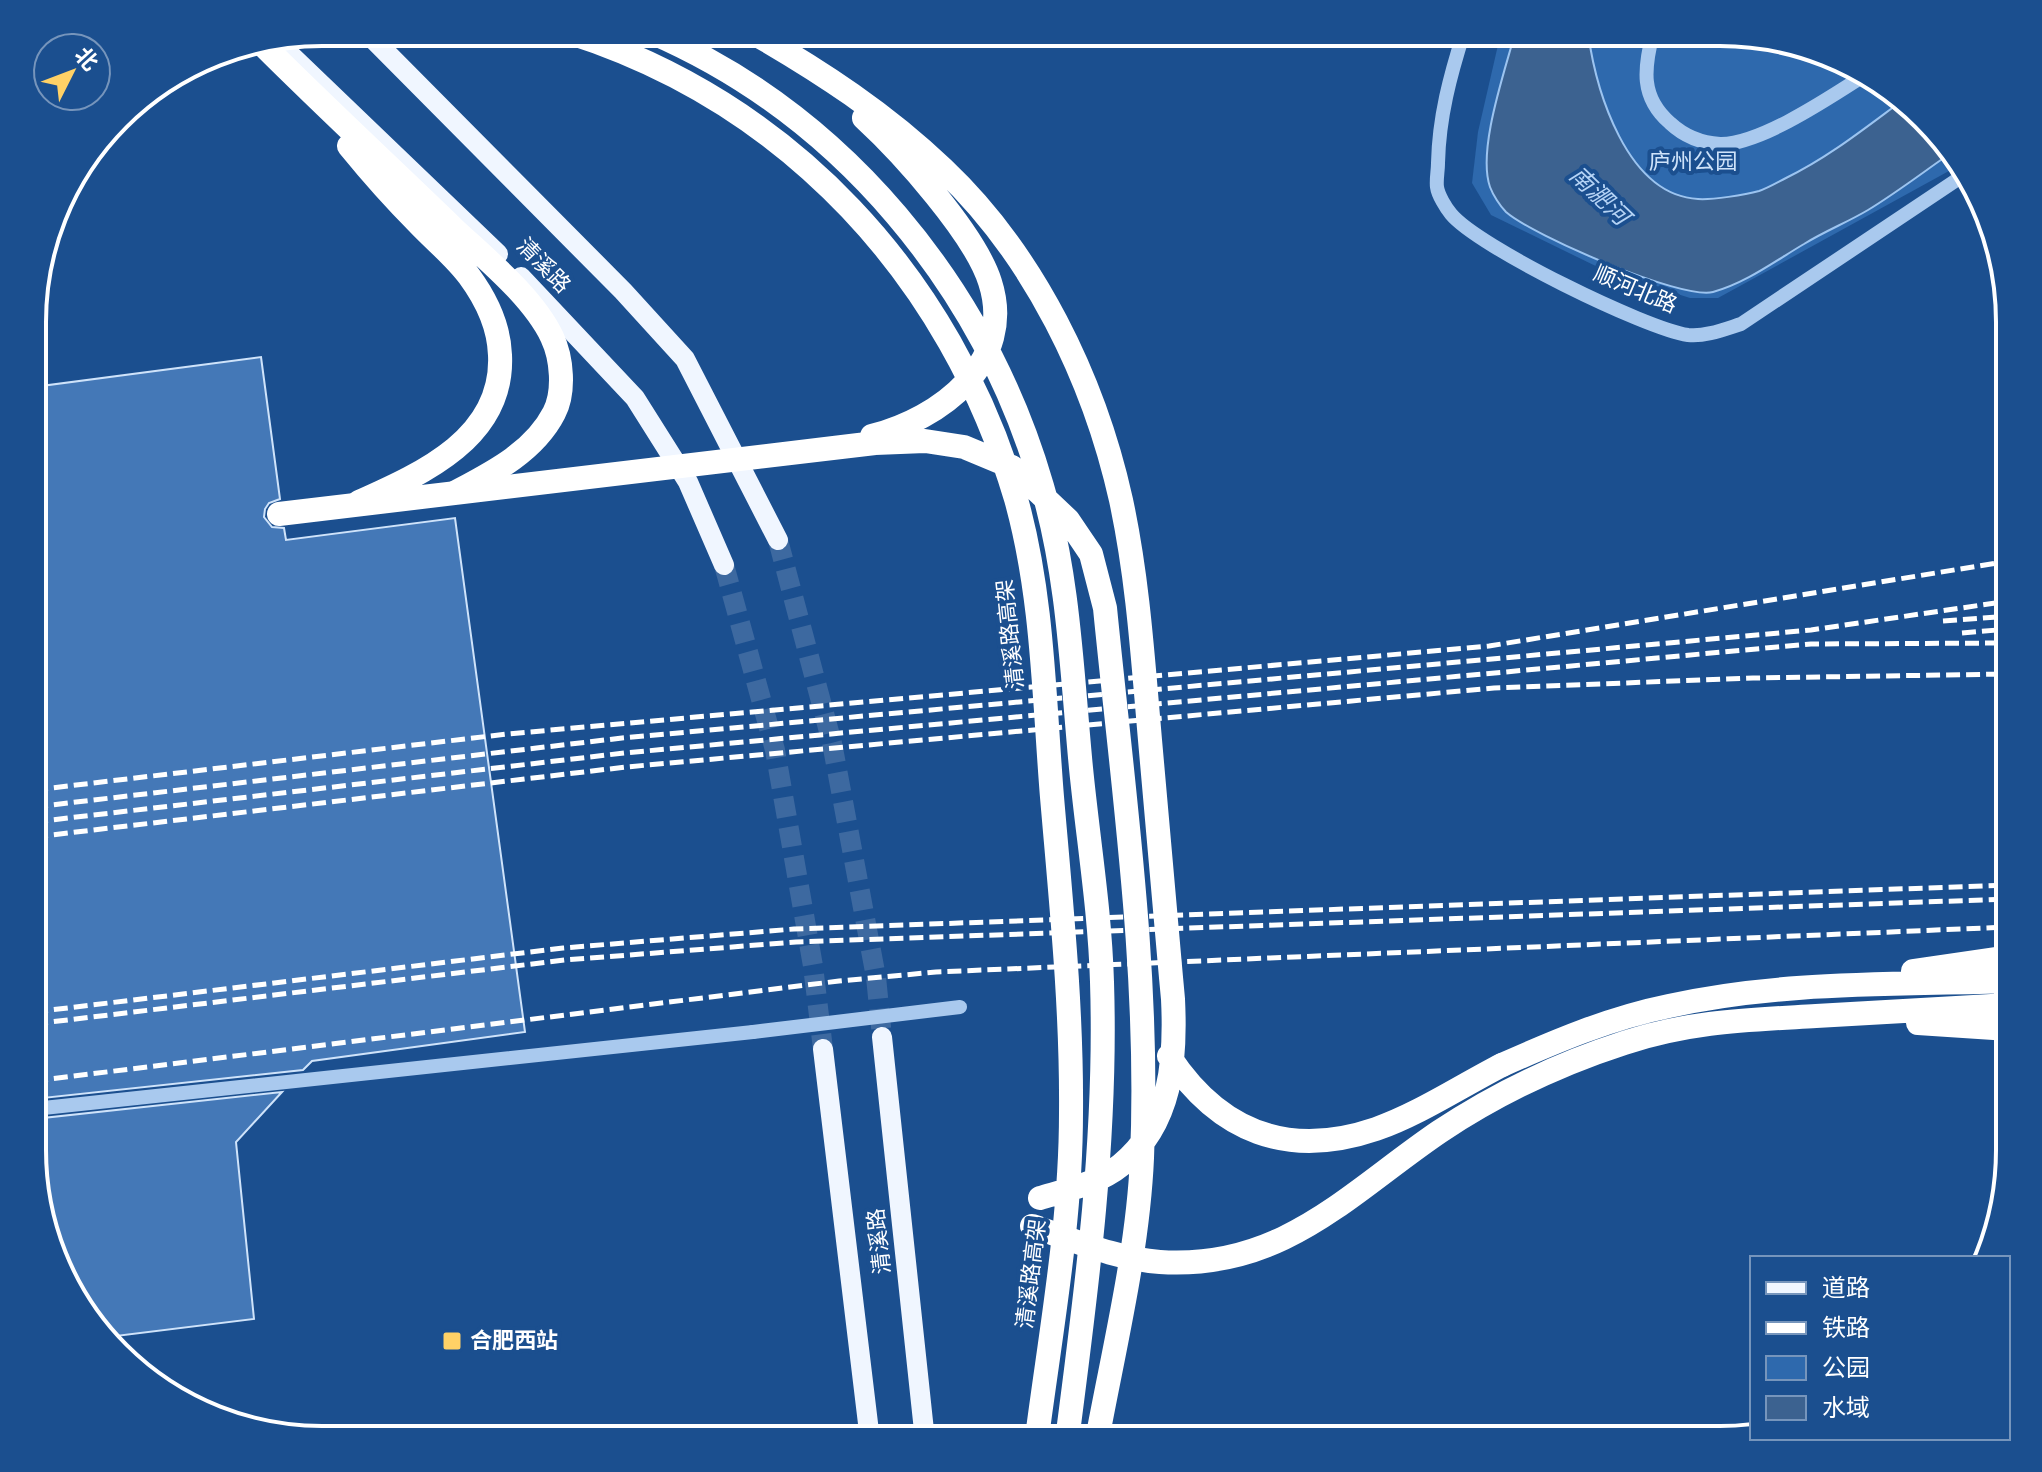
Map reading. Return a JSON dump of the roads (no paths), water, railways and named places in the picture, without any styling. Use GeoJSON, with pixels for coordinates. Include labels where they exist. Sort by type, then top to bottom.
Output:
{"type":"FeatureCollection","features":[{"type":"Feature","properties":{"kind":"highway","name":"清溪路高架"},"geometry":{"type":"LineString","coordinates":[[609,46],[667,71],[736,110],[789,149],[860,218],[936,316],[988,419],[1016,501],[1034,589],[1068,983],[1072,1115],[1065,1220],[1038,1426]]}},
{"type":"Feature","properties":{"kind":"highway"},"geometry":{"type":"LineString","coordinates":[[683,46],[755,87],[803,124],[881,196],[925,249],[962,302],[990,352],[1014,405],[1043,488],[1063,584],[1102,979],[1101,1119],[1095,1223],[1069,1426]]}},
{"type":"Feature","properties":{"kind":"highway"},"geometry":{"type":"LineString","coordinates":[[777,46],[803,61],[904,134],[945,170],[996,228],[1058,326],[1080,374],[1121,500],[1139,607],[1168,937],[1175,1041],[1171,1080],[1143,1143],[1119,1167],[1083,1185],[1040,1198]]}},
{"type":"Feature","properties":{"kind":"highway"},"geometry":{"type":"LineString","coordinates":[[274,50],[385,190],[467,273],[483,296],[500,345],[501,371],[497,395],[486,417],[471,434],[435,464],[354,505]]}},
{"type":"Feature","properties":{"kind":"highway"},"geometry":{"type":"LineString","coordinates":[[274,50],[484,257],[535,311],[552,337],[559,359],[560,387],[555,412],[538,436],[505,465],[456,492]]}},
{"type":"Feature","properties":{"kind":"highway"},"geometry":{"type":"LineString","coordinates":[[803,61],[874,127],[927,186],[977,252],[991,283],[995,315],[990,346],[978,369],[960,392],[937,409],[886,433],[820,449],[354,505],[279,514],[875,443],[925,441],[964,447],[1012,467],[1068,520],[1091,554],[1105,608],[1140,972],[1144,1089],[1142,1162],[1134,1230],[1100,1426]]}},
{"type":"Feature","properties":{"kind":"highway"},"geometry":{"type":"LineString","coordinates":[[1140,972],[1155,1023],[1169,1055],[1186,1082],[1211,1107],[1258,1132],[1321,1142],[1378,1128],[1565,1036],[1617,1019],[1722,996],[1995,959]]}},
{"type":"Feature","properties":{"kind":"highway"},"geometry":{"type":"LineString","coordinates":[[1796,988],[1995,981]]}},
{"type":"Feature","properties":{"kind":"highway"},"geometry":{"type":"LineString","coordinates":[[1032,1226],[1106,1252],[1160,1262],[1201,1261],[1239,1254],[1303,1230],[1440,1132],[1519,1086],[1576,1060],[1680,1027],[1733,1019],[1995,1006]]}},
{"type":"Feature","properties":{"kind":"highway"},"geometry":{"type":"LineString","coordinates":[[1804,1017],[1995,1028]]}},
{"type":"Feature","properties":{"kind":"main road","name":"清溪路"},"geometry":{"type":"LineString","coordinates":[[380,46],[602,269],[685,359],[778,540]]}},
{"type":"Feature","properties":{"kind":"main road","name":"清溪路"},"geometry":{"type":"LineString","coordinates":[[274,50],[515,270],[635,398],[688,482],[724,565]]}},
{"type":"Feature","properties":{"kind":"main road","name":"清溪路"},"geometry":{"type":"LineString","coordinates":[[882,1037],[923,1425]]}},
{"type":"Feature","properties":{"kind":"main road","name":"清溪路"},"geometry":{"type":"LineString","coordinates":[[823,1049],[868,1425]]}},
{"type":"Feature","properties":{"kind":"street","name":"顺河北路"},"geometry":{"type":"LineString","coordinates":[[1460,47],[1439,128],[1437,189],[1451,214],[1468,229],[1522,263],[1653,325],[1690,335],[1741,324],[1956,180]]}},
{"type":"Feature","properties":{"kind":"street"},"geometry":{"type":"LineString","coordinates":[[1650,47],[1647,65],[1650,101],[1680,132],[1701,141],[1723,144],[1748,138],[1805,114],[1855,82]]}},
{"type":"Feature","properties":{"kind":"street"},"geometry":{"type":"LineString","coordinates":[[47,1108],[960,1007]]}},
{"type":"Feature","properties":{"kind":"water","name":"南淝河"},"geometry":{"type":"Polygon","coordinates":[[[1511,47],[1590,47],[1598,82],[1619,136],[1634,160],[1652,179],[1673,193],[1704,199],[1762,190],[1802,170],[1893,107],[1942,159],[1868,210],[1760,271],[1713,292],[1696,292],[1607,264],[1574,250],[1506,212],[1490,187],[1487,171],[1494,110],[1511,47]]]}},
{"type":"Feature","properties":{"kind":"tunnel"},"geometry":{"type":"LineString","coordinates":[[778,540],[832,743],[876,977],[882,1037]]}},
{"type":"Feature","properties":{"kind":"tunnel"},"geometry":{"type":"LineString","coordinates":[[724,565],[775,750],[813,966],[823,1049]]}},
{"type":"Feature","properties":{"kind":"railway"},"geometry":{"type":"LineString","coordinates":[[47,789],[507,734],[1489,646],[1995,563]]}},
{"type":"Feature","properties":{"kind":"railway"},"geometry":{"type":"LineString","coordinates":[[47,806],[622,738],[1811,630],[1995,603]]}},
{"type":"Feature","properties":{"kind":"railway"},"geometry":{"type":"LineString","coordinates":[[1943,621],[1995,617]]}},
{"type":"Feature","properties":{"kind":"railway"},"geometry":{"type":"LineString","coordinates":[[1962,633],[1995,630]]}},
{"type":"Feature","properties":{"kind":"railway"},"geometry":{"type":"LineString","coordinates":[[47,821],[624,753],[1777,647],[1995,643]]}},
{"type":"Feature","properties":{"kind":"railway"},"geometry":{"type":"LineString","coordinates":[[47,836],[626,767],[1494,688],[1753,678],[1995,674]]}},
{"type":"Feature","properties":{"kind":"railway"},"geometry":{"type":"LineString","coordinates":[[47,1010],[563,948],[794,929],[1995,886]]}},
{"type":"Feature","properties":{"kind":"railway"},"geometry":{"type":"LineString","coordinates":[[47,1022],[565,960],[796,942],[1995,899]]}},
{"type":"Feature","properties":{"kind":"railway"},"geometry":{"type":"LineString","coordinates":[[47,1079],[839,981],[936,972],[1995,928]]}},
{"type":"Feature","properties":{"kind":"place","name":"合肥西站"},"geometry":{"type":"Point","coordinates":[452,1341]}},
{"type":"Feature","properties":{"kind":"park label","name":"庐州公园"},"geometry":{"type":"Point","coordinates":[1693,162]}}]}
